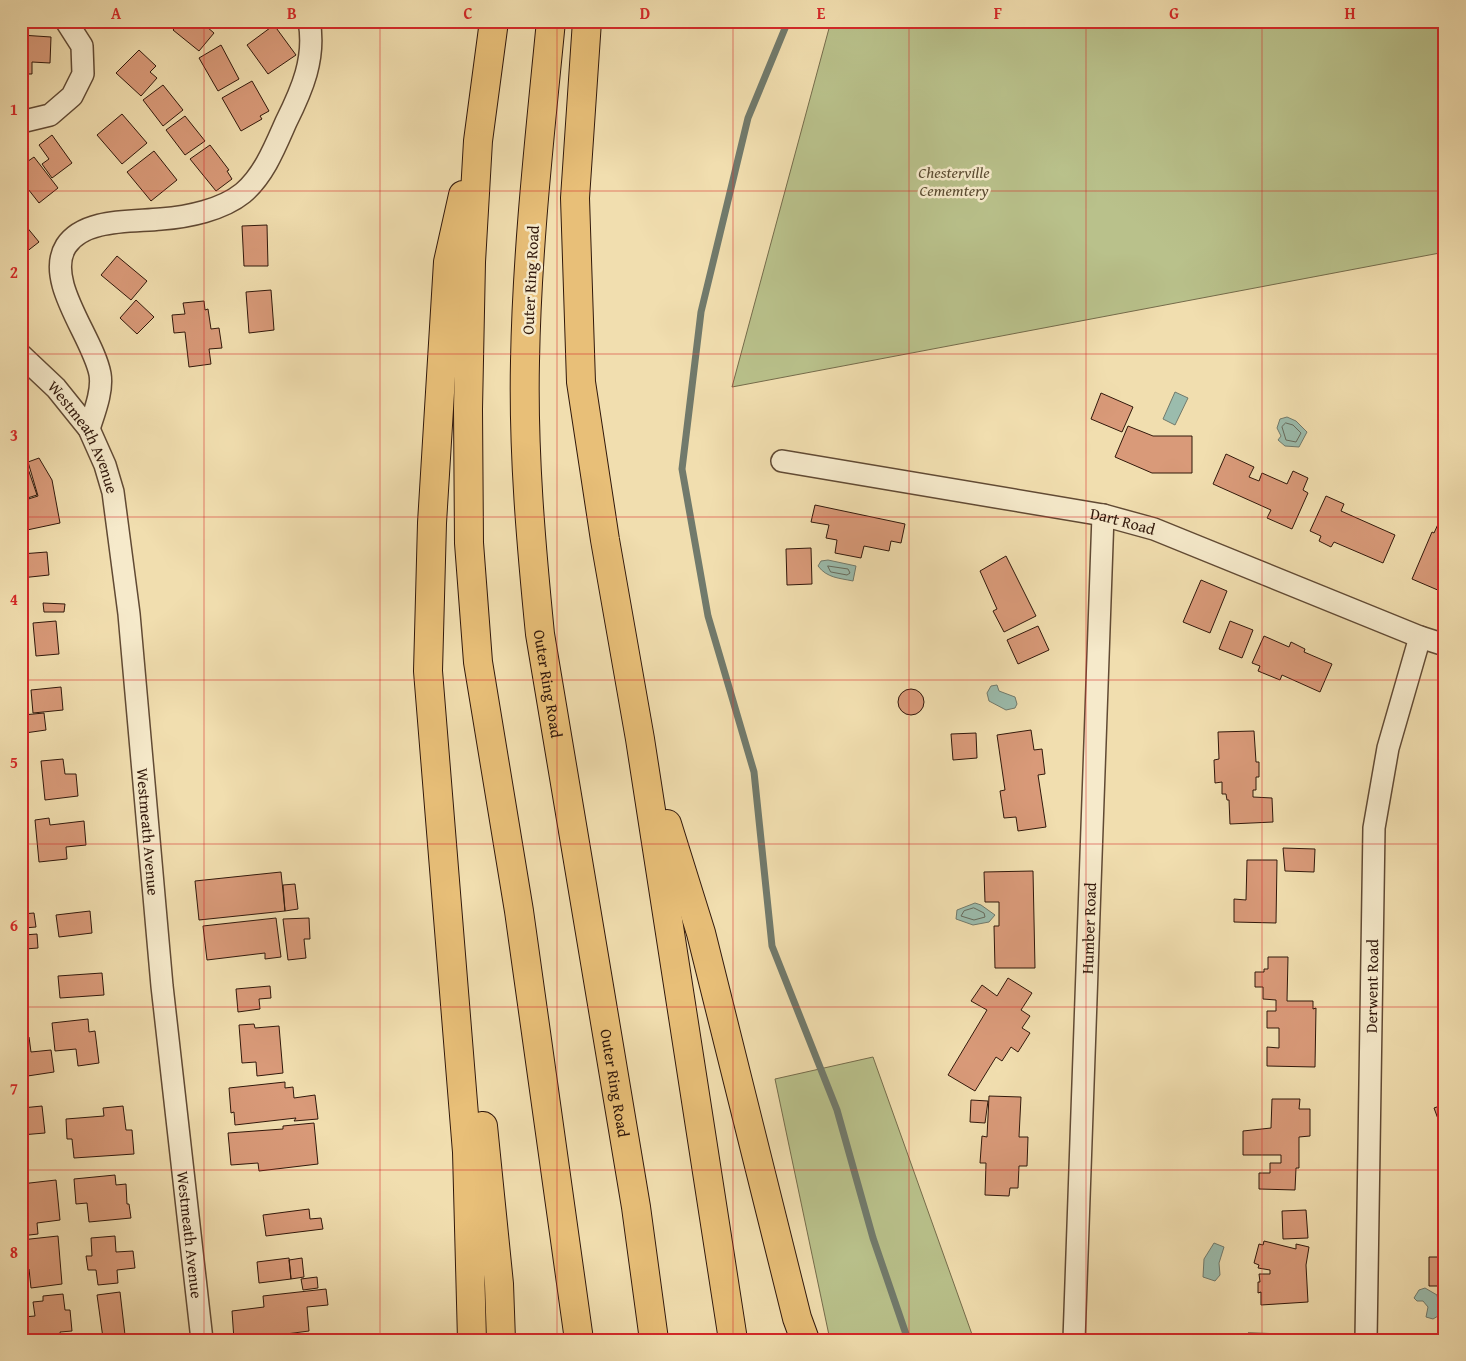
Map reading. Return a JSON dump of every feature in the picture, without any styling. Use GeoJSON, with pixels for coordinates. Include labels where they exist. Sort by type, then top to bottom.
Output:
{"type":"FeatureCollection","features":[{"type":"Feature","properties":{"kind":"highway"},"geometry":{"type":"LineString","coordinates":[[494,21],[478,140],[471,262],[468,408],[469,543],[477,652],[519,911],[579,1340]]}},
{"type":"Feature","properties":{"kind":"highway","name":"Outer Ring Road"},"geometry":{"type":"LineString","coordinates":[[552,21],[532,229],[525,362],[530,540],[540,634],[636,1207],[654,1340]]}},
{"type":"Feature","properties":{"kind":"highway"},"geometry":{"type":"LineString","coordinates":[[587,21],[575,198],[581,382],[604,540],[640,739],[734,1340]]}},
{"type":"Feature","properties":{"kind":"highway"},"geometry":{"type":"LineString","coordinates":[[472,1340],[467,1152],[428,671],[432,523],[448,262],[478,140]]}},
{"type":"Feature","properties":{"kind":"highway"},"geometry":{"type":"LineString","coordinates":[[640,739],[701,933],[795,1308],[805,1340]]}},
{"type":"Feature","properties":{"kind":"highway"},"geometry":{"type":"LineString","coordinates":[[446,877],[483,1128],[499,1284],[501,1340]]}},
{"type":"Feature","properties":{"kind":"street"},"geometry":{"type":"LineString","coordinates":[[21,122],[50,115],[72,96],[83,74],[82,46],[66,21]]}},
{"type":"Feature","properties":{"kind":"street"},"geometry":{"type":"LineString","coordinates":[[89,429],[97,399],[100,376],[93,352],[64,293],[61,260],[66,246],[84,232],[113,221],[162,219],[200,213],[222,205],[243,193],[264,168],[291,112],[310,65],[312,35],[309,21]]}},
{"type":"Feature","properties":{"kind":"street","name":"Westmeath Avenue"},"geometry":{"type":"LineString","coordinates":[[21,355],[56,388],[89,429],[105,465],[113,492],[129,614],[162,986],[202,1340]]}},
{"type":"Feature","properties":{"kind":"street","name":"Dart Road"},"geometry":{"type":"LineString","coordinates":[[782,462],[1103,515],[1154,529],[1420,638],[1445,645]]}},
{"type":"Feature","properties":{"kind":"street","name":"Humber Road"},"geometry":{"type":"LineString","coordinates":[[1074,1340],[1103,515]]}},
{"type":"Feature","properties":{"kind":"street","name":"Derwent Road"},"geometry":{"type":"LineString","coordinates":[[1366,1340],[1374,828],[1388,748],[1420,638]]}},
{"type":"Feature","properties":{"kind":"green space","name":"Chesterville Cememtery"},"geometry":{"type":"Polygon","coordinates":[[[831,21],[1445,21],[1445,252],[732,387],[831,21]]]}},
{"type":"Feature","properties":{"kind":"green space"},"geometry":{"type":"Polygon","coordinates":[[[873,1057],[974,1340],[830,1340],[775,1079],[873,1057]]]}},
{"type":"Feature","properties":{"kind":"water"},"geometry":{"type":"Polygon","coordinates":[[[1175,392],[1188,398],[1175,425],[1163,419],[1175,392]]]}},
{"type":"Feature","properties":{"kind":"water"},"geometry":{"type":"Polygon","coordinates":[[[1287,417],[1296,421],[1307,432],[1299,447],[1285,446],[1278,440],[1281,436],[1277,428],[1280,419],[1287,417]]]}},
{"type":"Feature","properties":{"kind":"water"},"geometry":{"type":"Polygon","coordinates":[[[828,560],[856,566],[853,581],[825,573],[818,566],[821,561],[828,560]]]}},
{"type":"Feature","properties":{"kind":"water"},"geometry":{"type":"Polygon","coordinates":[[[997,685],[999,691],[1015,697],[1017,704],[1015,708],[1006,710],[989,701],[987,693],[991,686],[997,685]]]}},
{"type":"Feature","properties":{"kind":"water"},"geometry":{"type":"Polygon","coordinates":[[[975,903],[995,915],[989,922],[973,925],[956,919],[957,910],[975,903]]]}},
{"type":"Feature","properties":{"kind":"water"},"geometry":{"type":"Polygon","coordinates":[[[1214,1243],[1224,1247],[1219,1263],[1220,1275],[1215,1281],[1203,1277],[1204,1259],[1214,1243]]]}},
{"type":"Feature","properties":{"kind":"water"},"geometry":{"type":"Polygon","coordinates":[[[1425,1288],[1437,1295],[1440,1311],[1438,1316],[1433,1319],[1426,1317],[1428,1307],[1423,1301],[1417,1301],[1414,1298],[1419,1290],[1425,1288]]]}},
{"type":"Feature","properties":{"kind":"building"},"geometry":{"type":"Polygon","coordinates":[[[157,21],[169,21],[167,26],[157,21]]]}},
{"type":"Feature","properties":{"kind":"building"},"geometry":{"type":"Polygon","coordinates":[[[181,21],[200,21],[214,33],[199,51],[173,30],[181,21]]]}},
{"type":"Feature","properties":{"kind":"building"},"geometry":{"type":"Polygon","coordinates":[[[274,25],[296,55],[268,74],[247,45],[274,25]]]}},
{"type":"Feature","properties":{"kind":"building"},"geometry":{"type":"Polygon","coordinates":[[[21,35],[51,37],[50,63],[32,62],[32,74],[21,74],[21,35]]]}},
{"type":"Feature","properties":{"kind":"building"},"geometry":{"type":"Polygon","coordinates":[[[221,45],[239,79],[218,91],[199,58],[221,45]]]}},
{"type":"Feature","properties":{"kind":"building"},"geometry":{"type":"Polygon","coordinates":[[[139,50],[156,66],[150,72],[157,78],[141,96],[116,73],[139,50]]]}},
{"type":"Feature","properties":{"kind":"building"},"geometry":{"type":"Polygon","coordinates":[[[252,81],[269,111],[260,116],[262,119],[241,131],[222,98],[252,81]]]}},
{"type":"Feature","properties":{"kind":"building"},"geometry":{"type":"Polygon","coordinates":[[[163,85],[183,110],[163,126],[143,100],[163,85]]]}},
{"type":"Feature","properties":{"kind":"building"},"geometry":{"type":"Polygon","coordinates":[[[122,114],[147,143],[122,164],[97,135],[122,114]]]}},
{"type":"Feature","properties":{"kind":"building"},"geometry":{"type":"Polygon","coordinates":[[[185,116],[205,141],[185,155],[166,130],[185,116]]]}},
{"type":"Feature","properties":{"kind":"building"},"geometry":{"type":"Polygon","coordinates":[[[52,135],[72,163],[52,178],[42,164],[49,159],[39,145],[52,135]]]}},
{"type":"Feature","properties":{"kind":"building"},"geometry":{"type":"Polygon","coordinates":[[[210,145],[229,170],[227,171],[232,179],[216,191],[190,159],[210,145]]]}},
{"type":"Feature","properties":{"kind":"building"},"geometry":{"type":"Polygon","coordinates":[[[154,151],[177,180],[151,201],[127,172],[154,151]]]}},
{"type":"Feature","properties":{"kind":"building"},"geometry":{"type":"Polygon","coordinates":[[[34,157],[58,188],[39,203],[21,180],[21,166],[34,157]]]}},
{"type":"Feature","properties":{"kind":"building"},"geometry":{"type":"Polygon","coordinates":[[[21,220],[39,242],[21,256],[21,220]]]}},
{"type":"Feature","properties":{"kind":"building"},"geometry":{"type":"Polygon","coordinates":[[[267,225],[268,266],[244,266],[242,226],[267,225]]]}},
{"type":"Feature","properties":{"kind":"building"},"geometry":{"type":"Polygon","coordinates":[[[117,256],[147,281],[131,300],[101,275],[117,256]]]}},
{"type":"Feature","properties":{"kind":"building"},"geometry":{"type":"Polygon","coordinates":[[[271,290],[274,330],[249,333],[246,292],[271,290]]]}},
{"type":"Feature","properties":{"kind":"building"},"geometry":{"type":"Polygon","coordinates":[[[136,300],[154,317],[137,334],[120,318],[136,300]]]}},
{"type":"Feature","properties":{"kind":"building"},"geometry":{"type":"Polygon","coordinates":[[[204,301],[205,310],[208,309],[211,329],[219,328],[222,348],[209,349],[211,364],[189,367],[185,332],[174,333],[172,315],[185,314],[183,303],[204,301]]]}},
{"type":"Feature","properties":{"kind":"building"},"geometry":{"type":"Polygon","coordinates":[[[1101,393],[1133,407],[1122,432],[1091,419],[1101,393]]]}},
{"type":"Feature","properties":{"kind":"building"},"geometry":{"type":"Polygon","coordinates":[[[1128,426],[1153,436],[1192,436],[1192,473],[1152,473],[1115,457],[1128,426]]]}},
{"type":"Feature","properties":{"kind":"building"},"geometry":{"type":"Polygon","coordinates":[[[21,454],[23,454],[37,495],[21,500],[21,454]]]}},
{"type":"Feature","properties":{"kind":"building"},"geometry":{"type":"Polygon","coordinates":[[[1226,454],[1254,467],[1249,477],[1259,481],[1262,473],[1287,484],[1293,471],[1308,478],[1303,490],[1308,493],[1292,529],[1267,518],[1271,510],[1213,484],[1226,454]]]}},
{"type":"Feature","properties":{"kind":"building"},"geometry":{"type":"Polygon","coordinates":[[[39,458],[52,480],[60,523],[27,530],[22,501],[38,496],[28,462],[39,458]]]}},
{"type":"Feature","properties":{"kind":"building"},"geometry":{"type":"Polygon","coordinates":[[[1326,496],[1344,504],[1341,511],[1395,535],[1383,563],[1334,542],[1331,547],[1319,541],[1321,536],[1310,531],[1326,496]]]}},
{"type":"Feature","properties":{"kind":"building"},"geometry":{"type":"Polygon","coordinates":[[[815,505],[905,524],[901,543],[891,541],[889,551],[864,546],[861,558],[835,553],[837,540],[826,538],[829,525],[811,522],[815,505]]]}},
{"type":"Feature","properties":{"kind":"building"},"geometry":{"type":"Polygon","coordinates":[[[1439,522],[1445,524],[1445,588],[1442,586],[1440,591],[1412,579],[1432,532],[1434,533],[1439,522]]]}},
{"type":"Feature","properties":{"kind":"building"},"geometry":{"type":"Polygon","coordinates":[[[811,548],[812,584],[787,585],[786,549],[811,548]]]}},
{"type":"Feature","properties":{"kind":"building"},"geometry":{"type":"Polygon","coordinates":[[[47,552],[49,575],[21,578],[21,554],[47,552]]]}},
{"type":"Feature","properties":{"kind":"building"},"geometry":{"type":"Polygon","coordinates":[[[1006,556],[1036,616],[1004,632],[993,611],[997,609],[980,571],[1006,556]]]}},
{"type":"Feature","properties":{"kind":"building"},"geometry":{"type":"Polygon","coordinates":[[[1201,580],[1227,591],[1210,633],[1183,622],[1201,580]]]}},
{"type":"Feature","properties":{"kind":"building"},"geometry":{"type":"Polygon","coordinates":[[[43,603],[65,604],[64,612],[44,612],[43,603]]]}},
{"type":"Feature","properties":{"kind":"building"},"geometry":{"type":"Polygon","coordinates":[[[56,621],[59,654],[36,656],[33,623],[56,621]]]}},
{"type":"Feature","properties":{"kind":"building"},"geometry":{"type":"Polygon","coordinates":[[[1230,621],[1253,630],[1242,658],[1219,649],[1230,621]]]}},
{"type":"Feature","properties":{"kind":"building"},"geometry":{"type":"Polygon","coordinates":[[[1038,626],[1049,650],[1018,664],[1007,640],[1038,626]]]}},
{"type":"Feature","properties":{"kind":"building"},"geometry":{"type":"Polygon","coordinates":[[[1264,636],[1289,647],[1291,642],[1305,649],[1304,652],[1332,664],[1320,692],[1282,675],[1280,680],[1258,671],[1260,666],[1252,663],[1264,636]]]}},
{"type":"Feature","properties":{"kind":"building"},"geometry":{"type":"Polygon","coordinates":[[[61,687],[63,710],[33,713],[31,690],[61,687]]]}},
{"type":"Feature","properties":{"kind":"building"},"geometry":{"type":"Polygon","coordinates":[[[911,689],[920,693],[924,702],[920,711],[911,715],[902,711],[898,702],[902,693],[911,689]]]}},
{"type":"Feature","properties":{"kind":"building"},"geometry":{"type":"Polygon","coordinates":[[[44,713],[46,730],[25,733],[23,715],[44,713]]]}},
{"type":"Feature","properties":{"kind":"building"},"geometry":{"type":"Polygon","coordinates":[[[1031,730],[1034,750],[1042,749],[1045,774],[1038,775],[1046,827],[1018,831],[1016,817],[1004,818],[1000,791],[1005,790],[997,735],[1031,730]]]}},
{"type":"Feature","properties":{"kind":"building"},"geometry":{"type":"Polygon","coordinates":[[[1254,731],[1256,762],[1259,762],[1259,777],[1256,777],[1256,790],[1253,790],[1253,797],[1272,798],[1273,822],[1230,824],[1229,800],[1227,800],[1226,794],[1222,794],[1222,782],[1215,783],[1214,760],[1219,759],[1218,732],[1254,731]]]}},
{"type":"Feature","properties":{"kind":"building"},"geometry":{"type":"Polygon","coordinates":[[[976,733],[977,758],[953,760],[951,734],[976,733]]]}},
{"type":"Feature","properties":{"kind":"building"},"geometry":{"type":"Polygon","coordinates":[[[63,759],[65,774],[76,774],[78,796],[45,800],[41,761],[63,759]]]}},
{"type":"Feature","properties":{"kind":"building"},"geometry":{"type":"Polygon","coordinates":[[[49,818],[50,825],[84,821],[86,845],[66,847],[67,859],[39,862],[35,820],[49,818]]]}},
{"type":"Feature","properties":{"kind":"building"},"geometry":{"type":"Polygon","coordinates":[[[1283,848],[1315,849],[1314,872],[1285,871],[1283,848]]]}},
{"type":"Feature","properties":{"kind":"building"},"geometry":{"type":"Polygon","coordinates":[[[1247,860],[1277,860],[1276,923],[1234,922],[1234,899],[1246,900],[1247,860]]]}},
{"type":"Feature","properties":{"kind":"building"},"geometry":{"type":"Polygon","coordinates":[[[1033,871],[1035,968],[995,968],[994,926],[999,926],[999,902],[985,902],[984,872],[1033,871]]]}},
{"type":"Feature","properties":{"kind":"building"},"geometry":{"type":"Polygon","coordinates":[[[281,872],[285,911],[199,920],[195,881],[281,872]]]}},
{"type":"Feature","properties":{"kind":"building"},"geometry":{"type":"Polygon","coordinates":[[[295,884],[298,909],[285,911],[283,885],[295,884]]]}},
{"type":"Feature","properties":{"kind":"building"},"geometry":{"type":"Polygon","coordinates":[[[90,911],[92,933],[59,937],[56,915],[90,911]]]}},
{"type":"Feature","properties":{"kind":"building"},"geometry":{"type":"Polygon","coordinates":[[[34,913],[36,927],[24,928],[22,914],[34,913]]]}},
{"type":"Feature","properties":{"kind":"building"},"geometry":{"type":"Polygon","coordinates":[[[276,918],[281,957],[265,959],[265,953],[207,960],[203,926],[276,918]]]}},
{"type":"Feature","properties":{"kind":"building"},"geometry":{"type":"Polygon","coordinates":[[[309,918],[310,939],[304,939],[306,958],[288,960],[283,919],[309,918]]]}},
{"type":"Feature","properties":{"kind":"building"},"geometry":{"type":"Polygon","coordinates":[[[37,934],[38,948],[25,949],[24,935],[37,934]]]}},
{"type":"Feature","properties":{"kind":"building"},"geometry":{"type":"Polygon","coordinates":[[[1268,957],[1288,957],[1287,1001],[1313,1001],[1313,1009],[1316,1008],[1315,1067],[1267,1066],[1267,1047],[1279,1048],[1279,1028],[1267,1028],[1267,1011],[1276,1011],[1276,1000],[1263,999],[1263,987],[1255,987],[1255,972],[1264,972],[1264,969],[1268,969],[1268,957]]]}},
{"type":"Feature","properties":{"kind":"building"},"geometry":{"type":"Polygon","coordinates":[[[102,973],[104,995],[60,998],[58,976],[102,973]]]}},
{"type":"Feature","properties":{"kind":"building"},"geometry":{"type":"Polygon","coordinates":[[[1008,978],[1032,993],[1021,1010],[1030,1016],[1022,1028],[1030,1033],[1018,1052],[1011,1047],[1002,1061],[996,1057],[975,1091],[948,1075],[987,1010],[971,1001],[982,985],[997,996],[1008,978]]]}},
{"type":"Feature","properties":{"kind":"building"},"geometry":{"type":"Polygon","coordinates":[[[270,986],[271,998],[259,999],[260,1009],[238,1012],[236,989],[270,986]]]}},
{"type":"Feature","properties":{"kind":"building"},"geometry":{"type":"Polygon","coordinates":[[[88,1019],[89,1032],[95,1031],[99,1063],[78,1066],[76,1049],[55,1051],[52,1023],[88,1019]]]}},
{"type":"Feature","properties":{"kind":"building"},"geometry":{"type":"Polygon","coordinates":[[[254,1024],[255,1028],[279,1026],[283,1073],[257,1076],[256,1062],[242,1063],[239,1025],[254,1024]]]}},
{"type":"Feature","properties":{"kind":"building"},"geometry":{"type":"Polygon","coordinates":[[[29,1037],[31,1052],[51,1050],[54,1072],[21,1077],[21,1038],[29,1037]]]}},
{"type":"Feature","properties":{"kind":"building"},"geometry":{"type":"Polygon","coordinates":[[[285,1082],[285,1088],[293,1087],[294,1098],[315,1095],[318,1119],[294,1121],[296,1118],[235,1125],[234,1112],[231,1113],[229,1088],[285,1082]]]}},
{"type":"Feature","properties":{"kind":"building"},"geometry":{"type":"Polygon","coordinates":[[[989,1096],[1021,1097],[1019,1137],[1028,1137],[1027,1166],[1019,1166],[1018,1188],[1010,1188],[1009,1196],[985,1195],[986,1163],[980,1163],[982,1136],[987,1137],[989,1096]]]}},
{"type":"Feature","properties":{"kind":"building"},"geometry":{"type":"Polygon","coordinates":[[[1272,1099],[1300,1099],[1299,1109],[1310,1109],[1310,1136],[1299,1137],[1299,1168],[1296,1168],[1295,1190],[1259,1189],[1259,1173],[1270,1173],[1270,1163],[1281,1163],[1281,1155],[1243,1155],[1243,1131],[1271,1128],[1272,1099]]]}},
{"type":"Feature","properties":{"kind":"building"},"geometry":{"type":"Polygon","coordinates":[[[971,1100],[988,1101],[985,1123],[970,1122],[971,1100]]]}},
{"type":"Feature","properties":{"kind":"building"},"geometry":{"type":"Polygon","coordinates":[[[1445,1104],[1445,1138],[1434,1108],[1445,1104]]]}},
{"type":"Feature","properties":{"kind":"building"},"geometry":{"type":"Polygon","coordinates":[[[42,1106],[45,1133],[21,1135],[22,1108],[42,1106]]]}},
{"type":"Feature","properties":{"kind":"building"},"geometry":{"type":"Polygon","coordinates":[[[123,1106],[126,1130],[132,1130],[134,1154],[74,1158],[72,1139],[67,1139],[66,1119],[104,1116],[103,1108],[123,1106]]]}},
{"type":"Feature","properties":{"kind":"building"},"geometry":{"type":"Polygon","coordinates":[[[314,1123],[318,1164],[259,1171],[258,1163],[231,1165],[228,1133],[283,1129],[283,1126],[314,1123]]]}},
{"type":"Feature","properties":{"kind":"building"},"geometry":{"type":"Polygon","coordinates":[[[1445,1138],[1445,1154],[1440,1139],[1445,1138]]]}},
{"type":"Feature","properties":{"kind":"building"},"geometry":{"type":"Polygon","coordinates":[[[115,1175],[116,1185],[126,1184],[127,1204],[129,1204],[131,1218],[89,1222],[87,1203],[76,1204],[74,1179],[115,1175]]]}},
{"type":"Feature","properties":{"kind":"building"},"geometry":{"type":"Polygon","coordinates":[[[56,1180],[60,1220],[37,1223],[38,1234],[21,1236],[21,1184],[56,1180]]]}},
{"type":"Feature","properties":{"kind":"building"},"geometry":{"type":"Polygon","coordinates":[[[309,1209],[310,1219],[321,1218],[323,1229],[266,1236],[263,1215],[309,1209]]]}},
{"type":"Feature","properties":{"kind":"building"},"geometry":{"type":"Polygon","coordinates":[[[1306,1210],[1308,1238],[1283,1239],[1282,1211],[1306,1210]]]}},
{"type":"Feature","properties":{"kind":"building"},"geometry":{"type":"Polygon","coordinates":[[[1441,1221],[1445,1221],[1445,1247],[1441,1247],[1441,1221]]]}},
{"type":"Feature","properties":{"kind":"building"},"geometry":{"type":"Polygon","coordinates":[[[58,1236],[62,1284],[31,1288],[29,1269],[21,1270],[21,1240],[58,1236]]]}},
{"type":"Feature","properties":{"kind":"building"},"geometry":{"type":"Polygon","coordinates":[[[115,1236],[116,1252],[133,1251],[135,1268],[117,1270],[118,1283],[98,1285],[96,1270],[88,1270],[86,1256],[92,1256],[91,1238],[115,1236]]]}},
{"type":"Feature","properties":{"kind":"building"},"geometry":{"type":"Polygon","coordinates":[[[1264,1241],[1296,1249],[1296,1244],[1309,1247],[1306,1265],[1308,1302],[1261,1305],[1261,1292],[1258,1293],[1259,1274],[1270,1274],[1270,1270],[1258,1268],[1259,1265],[1254,1263],[1259,1244],[1263,1245],[1264,1241]]]}},
{"type":"Feature","properties":{"kind":"building"},"geometry":{"type":"Polygon","coordinates":[[[1429,1257],[1445,1257],[1445,1286],[1429,1286],[1429,1257]]]}},
{"type":"Feature","properties":{"kind":"building"},"geometry":{"type":"Polygon","coordinates":[[[289,1258],[291,1279],[259,1283],[257,1262],[289,1258]]]}},
{"type":"Feature","properties":{"kind":"building"},"geometry":{"type":"Polygon","coordinates":[[[302,1258],[304,1277],[291,1279],[289,1260],[302,1258]]]}},
{"type":"Feature","properties":{"kind":"building"},"geometry":{"type":"Polygon","coordinates":[[[317,1277],[318,1288],[303,1290],[301,1279],[317,1277]]]}},
{"type":"Feature","properties":{"kind":"building"},"geometry":{"type":"Polygon","coordinates":[[[326,1289],[328,1305],[307,1307],[309,1331],[286,1334],[286,1340],[234,1340],[232,1311],[264,1307],[263,1296],[326,1289]]]}},
{"type":"Feature","properties":{"kind":"building"},"geometry":{"type":"Polygon","coordinates":[[[120,1292],[125,1335],[103,1338],[97,1295],[120,1292]]]}},
{"type":"Feature","properties":{"kind":"building"},"geometry":{"type":"Polygon","coordinates":[[[63,1294],[65,1310],[70,1310],[72,1331],[60,1332],[61,1339],[58,1340],[37,1340],[36,1334],[25,1335],[23,1317],[35,1316],[33,1302],[43,1301],[43,1296],[63,1294]]]}},
{"type":"Feature","properties":{"kind":"building"},"geometry":{"type":"Polygon","coordinates":[[[1248,1333],[1291,1334],[1291,1340],[1248,1340],[1248,1333]]]}},
{"type":"Feature","properties":{"kind":"waterway"},"geometry":{"type":"LineString","coordinates":[[788,21],[748,118],[701,312],[682,469],[708,616],[754,772],[772,946],[837,1110],[873,1238],[908,1340]]}}]}
